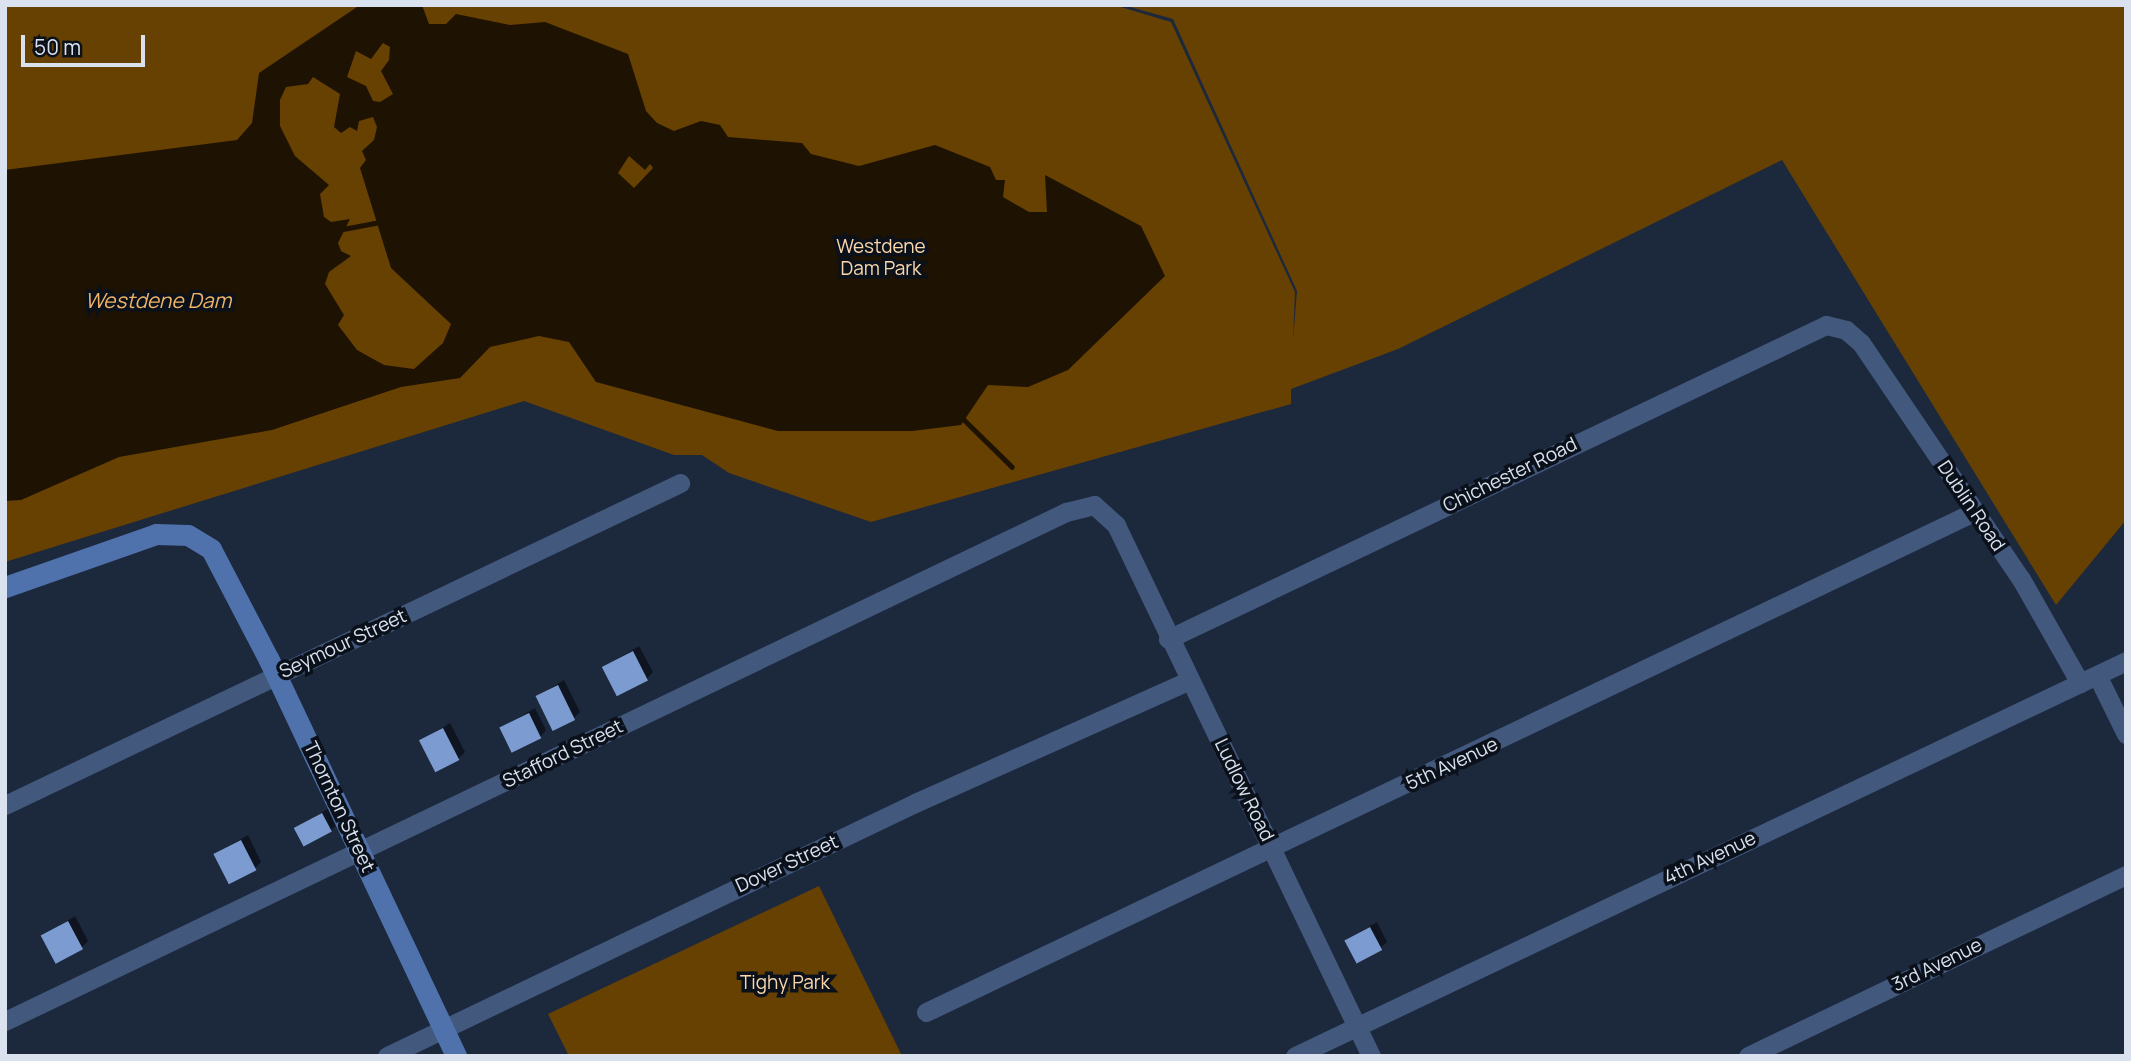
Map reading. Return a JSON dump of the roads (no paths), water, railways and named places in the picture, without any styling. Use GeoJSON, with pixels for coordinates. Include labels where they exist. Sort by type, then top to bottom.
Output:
{"type":"FeatureCollection","features":[{"type":"Feature","properties":{"kind":"street","name":"Chichester Road"},"geometry":{"type":"LineString","coordinates":[[1168,639],[1817,327],[1836,326],[1853,334]]}},
{"type":"Feature","properties":{"kind":"street","name":"Dublin Road"},"geometry":{"type":"LineString","coordinates":[[1853,334],[2126,734]]}},
{"type":"Feature","properties":{"kind":"street","name":"Seymour Street"},"geometry":{"type":"LineString","coordinates":[[5,805],[680,483]]}},
{"type":"Feature","properties":{"kind":"street","name":"Stafford Street"},"geometry":{"type":"LineString","coordinates":[[5,1021],[1066,512],[1094,505],[1116,525]]}},
{"type":"Feature","properties":{"kind":"street","name":"5th Avenue"},"geometry":{"type":"LineString","coordinates":[[926,1012],[1272,850],[1975,512]]}},
{"type":"Feature","properties":{"kind":"street","name":"Ludlow Road"},"geometry":{"type":"LineString","coordinates":[[1116,525],[1168,639],[1371,1056]]}},
{"type":"Feature","properties":{"kind":"street","name":"Thornton Street"},"geometry":{"type":"LineString","coordinates":[[5,587],[108,549],[172,532],[201,542],[220,560],[456,1056]]}},
{"type":"Feature","properties":{"kind":"street","name":"4th Avenue"},"geometry":{"type":"LineString","coordinates":[[1295,1056],[2126,661]]}},
{"type":"Feature","properties":{"kind":"street","name":"Dover Street"},"geometry":{"type":"LineString","coordinates":[[387,1056],[915,803],[1190,680]]}},
{"type":"Feature","properties":{"kind":"street","name":"3rd Avenue"},"geometry":{"type":"LineString","coordinates":[[1748,1056],[2126,875]]}},
{"type":"Feature","properties":{"kind":"water","name":"Westdene Dam"},"geometry":{"type":"Polygon","coordinates":[[[360,5],[422,5],[429,24],[446,24],[456,14],[510,25],[545,22],[628,54],[646,111],[657,123],[674,131],[701,121],[720,125],[728,137],[802,143],[811,154],[859,166],[935,145],[990,167],[996,180],[1005,180],[1003,197],[1029,212],[1047,212],[1045,175],[1141,226],[1165,276],[1068,370],[1028,387],[988,385],[961,425],[912,431],[778,431],[596,382],[569,342],[539,336],[490,347],[460,378],[401,387],[272,430],[119,457],[21,500],[5,501],[5,170],[237,140],[252,123],[259,73],[360,5]],[[383,43],[371,59],[356,51],[347,77],[366,86],[373,101],[380,102],[393,94],[381,71],[389,60],[390,47],[383,43]],[[313,77],[308,84],[286,87],[280,100],[280,126],[295,156],[329,185],[320,194],[324,217],[331,222],[350,219],[338,243],[341,251],[351,256],[329,272],[325,284],[344,315],[338,325],[357,350],[384,365],[414,369],[443,343],[451,324],[391,268],[360,168],[366,160],[362,151],[374,140],[377,127],[373,117],[359,121],[357,131],[350,127],[341,133],[334,127],[340,94],[313,77]],[[629,156],[618,173],[634,188],[653,168],[650,164],[645,170],[629,156]]]}},
{"type":"Feature","properties":{"kind":"waterway"},"geometry":{"type":"LineString","coordinates":[[343,229],[385,221]]}},
{"type":"Feature","properties":{"kind":"waterway"},"geometry":{"type":"LineString","coordinates":[[959,415],[1012,467]]}},
{"type":"Feature","properties":{"kind":"park label","name":"Westdene Dam Park"},"geometry":{"type":"Point","coordinates":[881,258]}},
{"type":"Feature","properties":{"kind":"park label","name":"Tighy Park"},"geometry":{"type":"Point","coordinates":[785,983]}}]}
